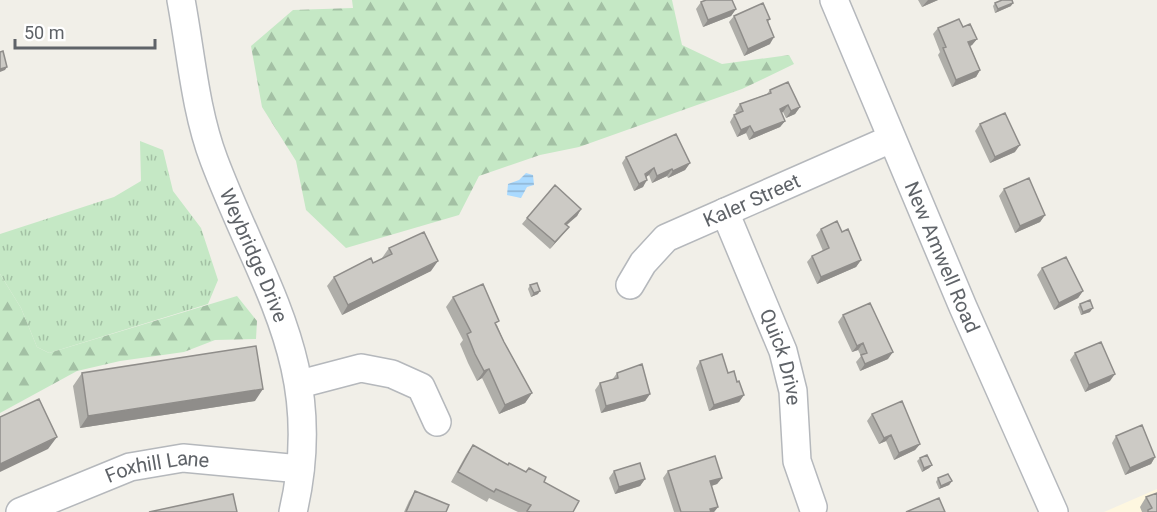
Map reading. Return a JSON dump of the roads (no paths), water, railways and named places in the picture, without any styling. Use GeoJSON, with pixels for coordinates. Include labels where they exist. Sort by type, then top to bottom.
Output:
{"type":"FeatureCollection","features":[{"type":"Feature","properties":{"kind":"street","name":"Weybridge Drive"},"geometry":{"type":"LineString","coordinates":[[181,0],[205,131],[214,160],[274,295],[286,329],[300,384],[300,469],[293,512]]}},
{"type":"Feature","properties":{"kind":"street","name":"New Amwell Road"},"geometry":{"type":"LineString","coordinates":[[834,0],[891,139],[1054,512]]}},
{"type":"Feature","properties":{"kind":"street","name":"Kaler Street"},"geometry":{"type":"LineString","coordinates":[[630,285],[643,263],[666,238],[891,139]]}},
{"type":"Feature","properties":{"kind":"street","name":"Quick Drive"},"geometry":{"type":"LineString","coordinates":[[725,212],[783,351],[794,391],[797,461],[813,507]]}},
{"type":"Feature","properties":{"kind":"street"},"geometry":{"type":"LineString","coordinates":[[300,384],[361,368],[392,374],[421,387],[437,422]]}},
{"type":"Feature","properties":{"kind":"street","name":"Foxhill Lane"},"geometry":{"type":"LineString","coordinates":[[20,512],[130,466],[183,458],[300,469]]}},
{"type":"Feature","properties":{"kind":"water"},"geometry":{"type":"Polygon","coordinates":[[[526,173],[533,175],[534,185],[527,187],[521,198],[507,195],[508,184],[519,180],[526,173]]]}}]}
